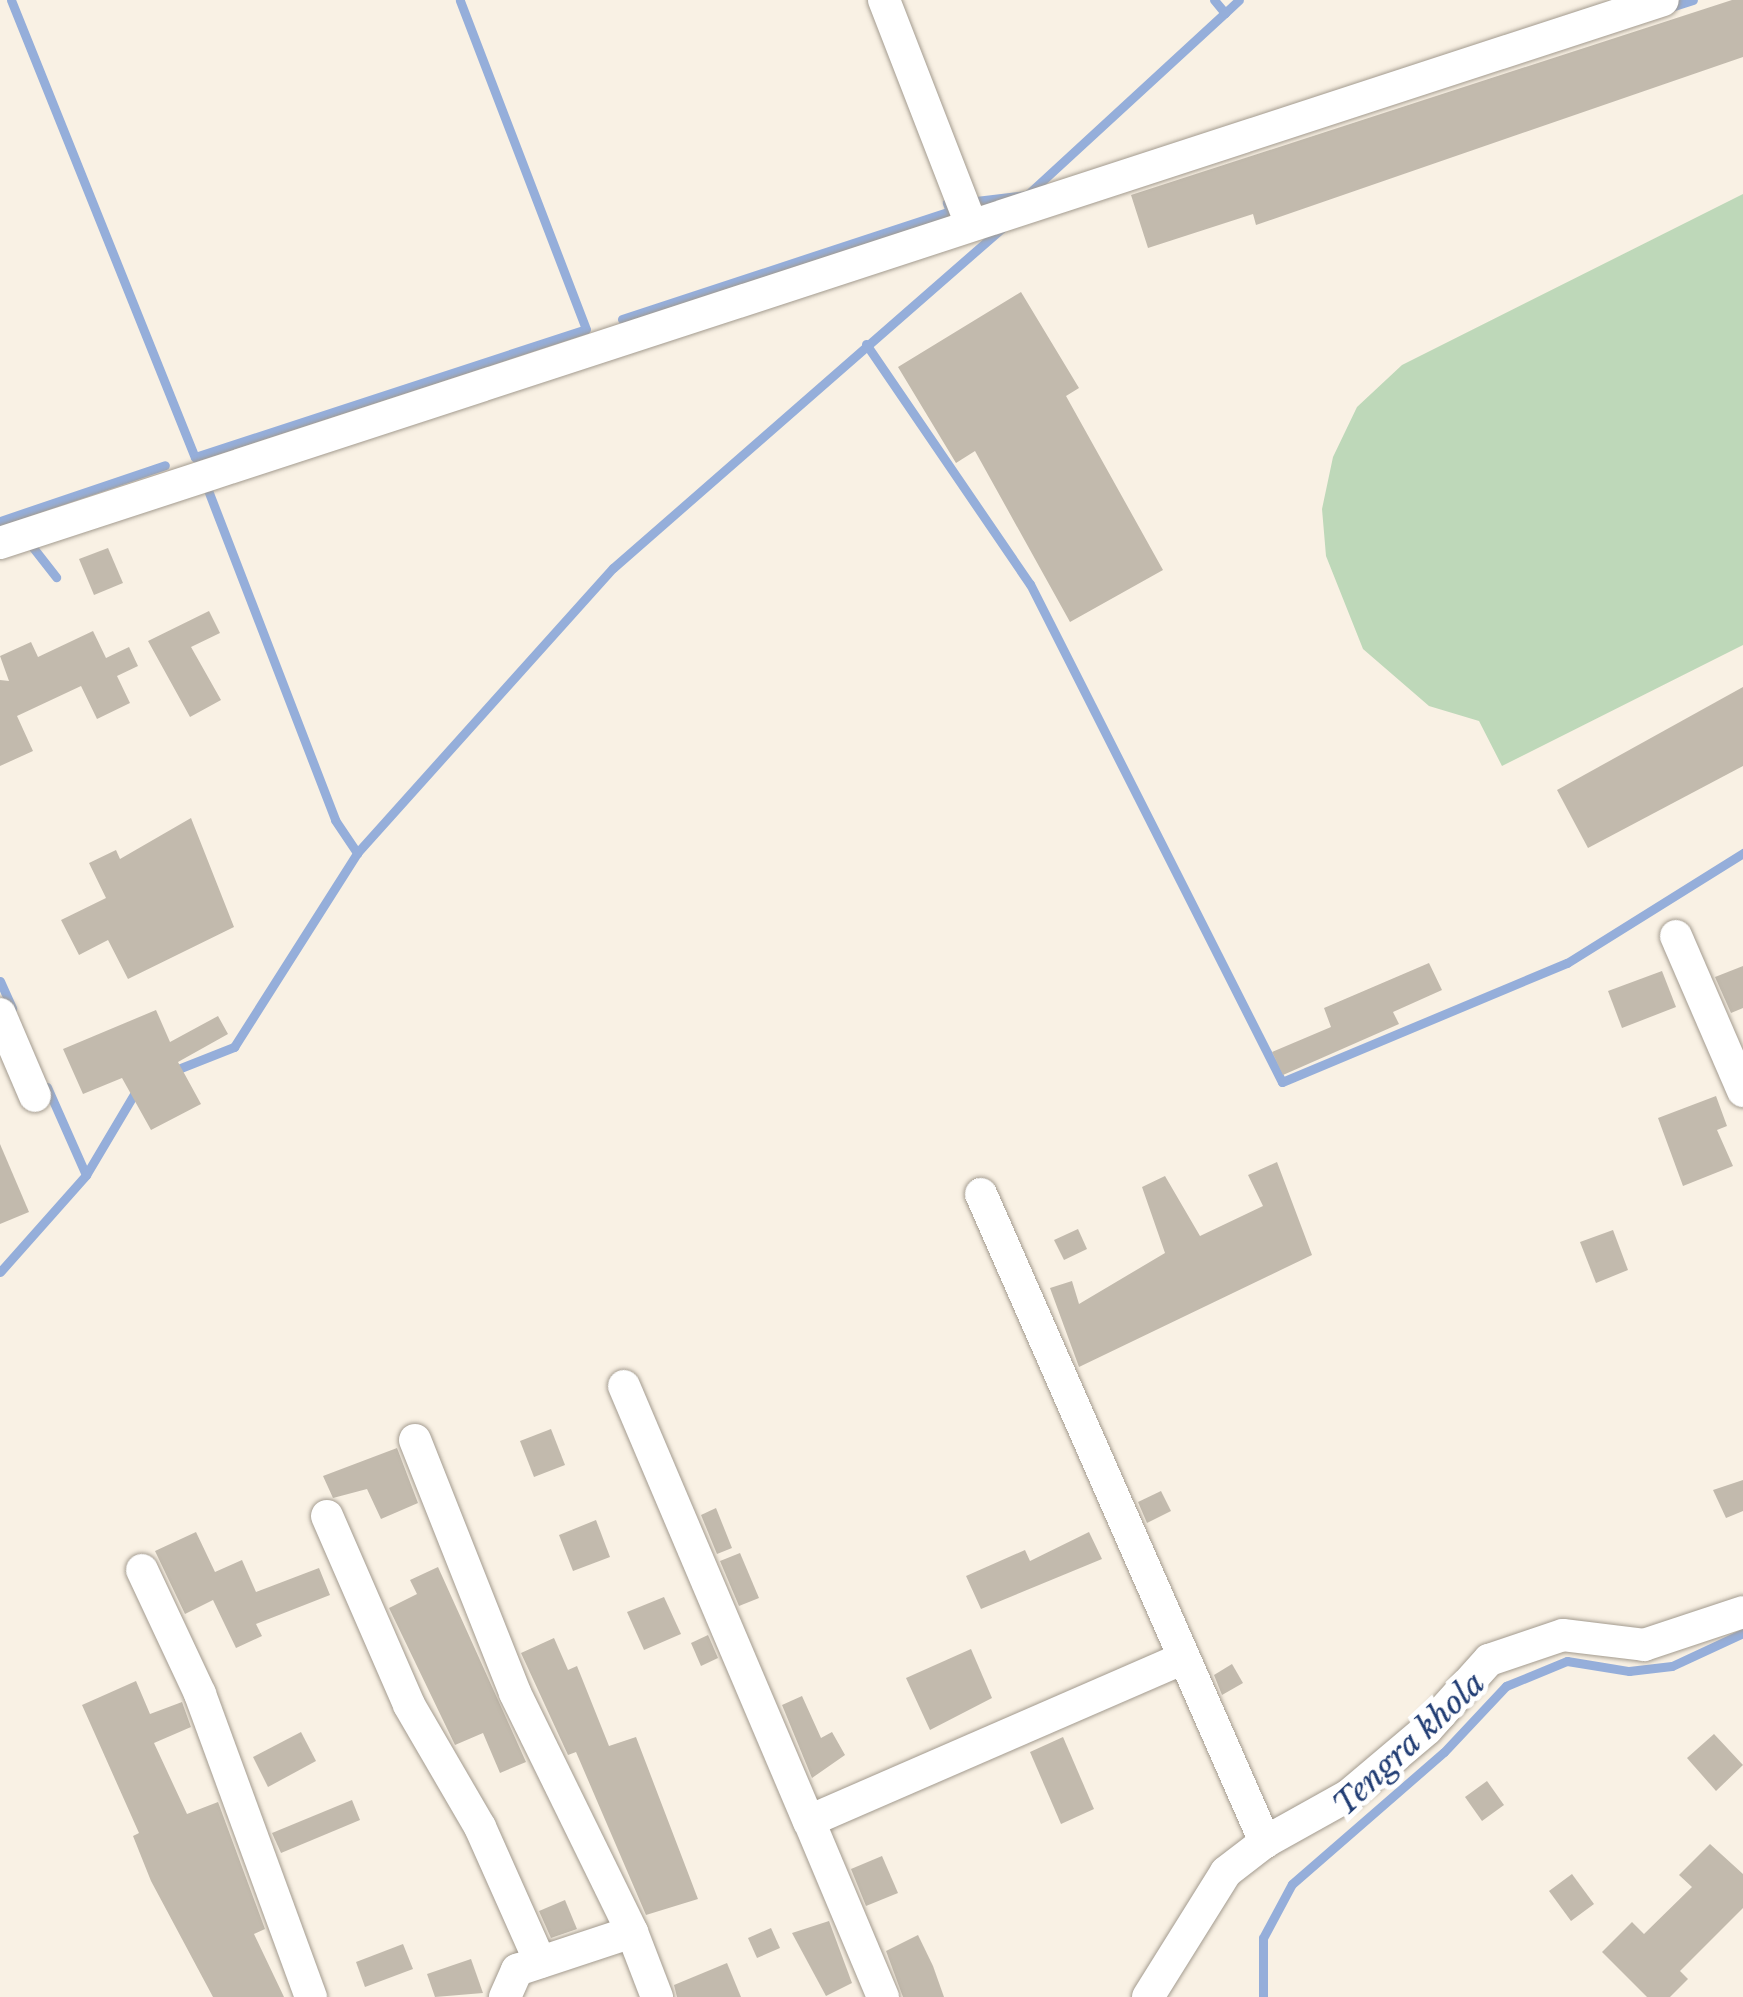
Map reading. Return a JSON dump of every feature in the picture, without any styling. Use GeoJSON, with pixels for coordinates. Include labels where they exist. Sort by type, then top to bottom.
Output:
{"type":"FeatureCollection","features":[{"type":"Feature","properties":{"kind":"street"},"geometry":{"type":"LineString","coordinates":[[884,0],[970,222]]}},
{"type":"Feature","properties":{"kind":"street"},"geometry":{"type":"LineString","coordinates":[[0,544],[970,222],[1663,0]]}},
{"type":"Feature","properties":{"kind":"street"},"geometry":{"type":"LineString","coordinates":[[1676,936],[1743,1090]]}},
{"type":"Feature","properties":{"kind":"street"},"geometry":{"type":"LineString","coordinates":[[0,1014],[34,1096]]}},
{"type":"Feature","properties":{"kind":"street"},"geometry":{"type":"LineString","coordinates":[[981,1194],[1180,1660],[1265,1842]]}},
{"type":"Feature","properties":{"kind":"street"},"geometry":{"type":"LineString","coordinates":[[624,1386],[883,1997]]}},
{"type":"Feature","properties":{"kind":"street"},"geometry":{"type":"LineString","coordinates":[[415,1440],[514,1693],[632,1932],[658,1997]]}},
{"type":"Feature","properties":{"kind":"street"},"geometry":{"type":"LineString","coordinates":[[327,1516],[409,1705],[489,1844],[540,1962]]}},
{"type":"Feature","properties":{"kind":"street"},"geometry":{"type":"LineString","coordinates":[[142,1570],[200,1694],[311,1997]]}},
{"type":"Feature","properties":{"kind":"street"},"geometry":{"type":"LineString","coordinates":[[1148,1997],[1226,1872],[1265,1842],[1349,1795],[1427,1729],[1489,1660],[1563,1636],[1644,1645],[1743,1612]]}},
{"type":"Feature","properties":{"kind":"street"},"geometry":{"type":"LineString","coordinates":[[809,1821],[1180,1660]]}},
{"type":"Feature","properties":{"kind":"street"},"geometry":{"type":"LineString","coordinates":[[504,1997],[517,1970],[632,1932]]}},
{"type":"Feature","properties":{"kind":"green space"},"geometry":{"type":"Polygon","coordinates":[[[1743,194],[1743,645],[1502,766],[1479,721],[1429,706],[1363,649],[1326,556],[1322,509],[1333,457],[1357,407],[1402,365],[1743,194]]]}},
{"type":"Feature","properties":{"kind":"building"},"geometry":{"type":"Polygon","coordinates":[[[1732,0],[1743,0],[1743,57],[1256,225],[1253,214],[1148,248],[1131,195],[1732,0]]]}},
{"type":"Feature","properties":{"kind":"building"},"geometry":{"type":"Polygon","coordinates":[[[1021,292],[1079,388],[1066,396],[1163,570],[1070,622],[975,451],[956,463],[898,367],[1021,292]]]}},
{"type":"Feature","properties":{"kind":"building"},"geometry":{"type":"Polygon","coordinates":[[[108,548],[123,583],[94,595],[79,559],[108,548]]]}},
{"type":"Feature","properties":{"kind":"building"},"geometry":{"type":"Polygon","coordinates":[[[209,611],[220,633],[191,647],[221,700],[190,717],[148,641],[209,611]]]}},
{"type":"Feature","properties":{"kind":"building"},"geometry":{"type":"Polygon","coordinates":[[[93,631],[106,658],[129,647],[138,666],[117,676],[130,703],[97,719],[81,686],[17,716],[33,751],[0,766],[0,680],[9,681],[0,656],[31,642],[38,657],[93,631]]]}},
{"type":"Feature","properties":{"kind":"building"},"geometry":{"type":"Polygon","coordinates":[[[1743,687],[1743,766],[1588,848],[1557,790],[1743,687]]]}},
{"type":"Feature","properties":{"kind":"building"},"geometry":{"type":"Polygon","coordinates":[[[191,818],[234,927],[128,979],[108,940],[79,955],[61,920],[106,898],[89,863],[116,850],[120,859],[191,818]]]}},
{"type":"Feature","properties":{"kind":"building"},"geometry":{"type":"Polygon","coordinates":[[[1429,963],[1442,990],[1393,1012],[1399,1024],[1283,1075],[1272,1052],[1331,1027],[1324,1008],[1429,963]]]}},
{"type":"Feature","properties":{"kind":"building"},"geometry":{"type":"Polygon","coordinates":[[[1743,966],[1743,1008],[1731,1013],[1715,977],[1743,966]]]}},
{"type":"Feature","properties":{"kind":"building"},"geometry":{"type":"Polygon","coordinates":[[[1662,971],[1676,1007],[1622,1028],[1608,991],[1662,971]]]}},
{"type":"Feature","properties":{"kind":"building"},"geometry":{"type":"Polygon","coordinates":[[[156,1010],[170,1042],[218,1016],[228,1034],[178,1062],[201,1104],[151,1130],[122,1078],[83,1094],[63,1049],[156,1010]]]}},
{"type":"Feature","properties":{"kind":"building"},"geometry":{"type":"Polygon","coordinates":[[[1716,1096],[1727,1126],[1717,1130],[1733,1166],[1683,1186],[1658,1118],[1716,1096]]]}},
{"type":"Feature","properties":{"kind":"building"},"geometry":{"type":"Polygon","coordinates":[[[0,1144],[29,1212],[0,1224],[0,1144]]]}},
{"type":"Feature","properties":{"kind":"building"},"geometry":{"type":"Polygon","coordinates":[[[1277,1162],[1312,1255],[1079,1367],[1050,1288],[1072,1281],[1079,1304],[1165,1253],[1142,1187],[1165,1176],[1200,1236],[1263,1206],[1248,1175],[1277,1162]]]}},
{"type":"Feature","properties":{"kind":"building"},"geometry":{"type":"Polygon","coordinates":[[[1078,1229],[1087,1249],[1064,1260],[1054,1240],[1078,1229]]]}},
{"type":"Feature","properties":{"kind":"building"},"geometry":{"type":"Polygon","coordinates":[[[1613,1230],[1628,1270],[1596,1283],[1580,1242],[1613,1230]]]}},
{"type":"Feature","properties":{"kind":"building"},"geometry":{"type":"Polygon","coordinates":[[[551,1429],[565,1465],[534,1477],[520,1441],[551,1429]]]}},
{"type":"Feature","properties":{"kind":"building"},"geometry":{"type":"Polygon","coordinates":[[[397,1448],[418,1503],[381,1519],[367,1489],[333,1498],[323,1476],[397,1448]]]}},
{"type":"Feature","properties":{"kind":"building"},"geometry":{"type":"Polygon","coordinates":[[[1743,1480],[1743,1511],[1726,1518],[1713,1490],[1743,1480]]]}},
{"type":"Feature","properties":{"kind":"building"},"geometry":{"type":"Polygon","coordinates":[[[1161,1491],[1171,1511],[1147,1523],[1138,1502],[1161,1491]]]}},
{"type":"Feature","properties":{"kind":"building"},"geometry":{"type":"Polygon","coordinates":[[[716,1508],[732,1548],[717,1554],[701,1515],[716,1508]]]}},
{"type":"Feature","properties":{"kind":"building"},"geometry":{"type":"Polygon","coordinates":[[[596,1520],[610,1557],[573,1571],[559,1535],[596,1520]]]}},
{"type":"Feature","properties":{"kind":"building"},"geometry":{"type":"Polygon","coordinates":[[[196,1532],[215,1572],[242,1560],[256,1592],[319,1568],[330,1595],[256,1624],[262,1636],[236,1648],[213,1600],[185,1614],[155,1551],[196,1532]]]}},
{"type":"Feature","properties":{"kind":"building"},"geometry":{"type":"Polygon","coordinates":[[[1089,1532],[1102,1559],[981,1609],[966,1576],[1025,1550],[1030,1561],[1089,1532]]]}},
{"type":"Feature","properties":{"kind":"building"},"geometry":{"type":"Polygon","coordinates":[[[740,1553],[759,1598],[739,1606],[720,1561],[740,1553]]]}},
{"type":"Feature","properties":{"kind":"building"},"geometry":{"type":"Polygon","coordinates":[[[438,1567],[526,1762],[500,1773],[483,1733],[455,1745],[389,1608],[417,1594],[410,1580],[438,1567]]]}},
{"type":"Feature","properties":{"kind":"building"},"geometry":{"type":"Polygon","coordinates":[[[664,1597],[681,1634],[644,1650],[627,1612],[664,1597]]]}},
{"type":"Feature","properties":{"kind":"building"},"geometry":{"type":"Polygon","coordinates":[[[708,1635],[718,1658],[701,1666],[691,1643],[708,1635]]]}},
{"type":"Feature","properties":{"kind":"building"},"geometry":{"type":"Polygon","coordinates":[[[554,1638],[568,1670],[577,1666],[609,1746],[636,1737],[698,1899],[646,1915],[576,1752],[568,1755],[521,1653],[554,1638]]]}},
{"type":"Feature","properties":{"kind":"building"},"geometry":{"type":"Polygon","coordinates":[[[971,1649],[992,1698],[930,1730],[906,1678],[971,1649]]]}},
{"type":"Feature","properties":{"kind":"building"},"geometry":{"type":"Polygon","coordinates":[[[1232,1664],[1243,1683],[1222,1695],[1214,1675],[1232,1664]]]}},
{"type":"Feature","properties":{"kind":"building"},"geometry":{"type":"Polygon","coordinates":[[[136,1681],[150,1714],[182,1702],[191,1727],[154,1743],[187,1814],[218,1802],[265,1929],[254,1934],[284,1997],[213,1997],[151,1881],[133,1836],[139,1833],[82,1705],[136,1681]]]}},
{"type":"Feature","properties":{"kind":"building"},"geometry":{"type":"Polygon","coordinates":[[[802,1696],[821,1738],[832,1732],[845,1755],[812,1778],[782,1705],[802,1696]]]}},
{"type":"Feature","properties":{"kind":"building"},"geometry":{"type":"Polygon","coordinates":[[[301,1732],[316,1761],[268,1787],[253,1757],[301,1732]]]}},
{"type":"Feature","properties":{"kind":"building"},"geometry":{"type":"Polygon","coordinates":[[[1714,1734],[1743,1765],[1716,1791],[1687,1758],[1714,1734]]]}},
{"type":"Feature","properties":{"kind":"building"},"geometry":{"type":"Polygon","coordinates":[[[1063,1737],[1094,1809],[1061,1824],[1030,1752],[1063,1737]]]}},
{"type":"Feature","properties":{"kind":"building"},"geometry":{"type":"Polygon","coordinates":[[[1487,1781],[1504,1805],[1482,1821],[1465,1797],[1487,1781]]]}},
{"type":"Feature","properties":{"kind":"building"},"geometry":{"type":"Polygon","coordinates":[[[352,1800],[360,1820],[281,1853],[272,1833],[352,1800]]]}},
{"type":"Feature","properties":{"kind":"building"},"geometry":{"type":"Polygon","coordinates":[[[1710,1844],[1743,1874],[1743,1908],[1680,1971],[1688,1979],[1670,1997],[1647,1997],[1602,1952],[1632,1922],[1644,1934],[1692,1887],[1679,1875],[1710,1844]]]}},
{"type":"Feature","properties":{"kind":"building"},"geometry":{"type":"Polygon","coordinates":[[[882,1856],[898,1893],[866,1906],[851,1869],[882,1856]]]}},
{"type":"Feature","properties":{"kind":"building"},"geometry":{"type":"Polygon","coordinates":[[[1572,1874],[1594,1904],[1571,1921],[1549,1891],[1572,1874]]]}},
{"type":"Feature","properties":{"kind":"building"},"geometry":{"type":"Polygon","coordinates":[[[565,1900],[577,1929],[551,1938],[539,1911],[565,1900]]]}},
{"type":"Feature","properties":{"kind":"building"},"geometry":{"type":"Polygon","coordinates":[[[829,1921],[852,1983],[826,1996],[792,1933],[829,1921]]]}},
{"type":"Feature","properties":{"kind":"building"},"geometry":{"type":"Polygon","coordinates":[[[771,1928],[780,1948],[757,1958],[748,1938],[771,1928]]]}},
{"type":"Feature","properties":{"kind":"building"},"geometry":{"type":"Polygon","coordinates":[[[918,1935],[944,1997],[903,1997],[886,1951],[918,1935]]]}},
{"type":"Feature","properties":{"kind":"building"},"geometry":{"type":"Polygon","coordinates":[[[403,1944],[413,1969],[365,1987],[356,1962],[403,1944]]]}},
{"type":"Feature","properties":{"kind":"building"},"geometry":{"type":"Polygon","coordinates":[[[471,1959],[483,1993],[435,1997],[427,1974],[471,1959]]]}},
{"type":"Feature","properties":{"kind":"building"},"geometry":{"type":"Polygon","coordinates":[[[727,1963],[741,1997],[677,1997],[674,1985],[727,1963]]]}},
{"type":"Feature","properties":{"kind":"waterway"},"geometry":{"type":"LineString","coordinates":[[11,0],[195,457],[586,329],[460,0]]}},
{"type":"Feature","properties":{"kind":"waterway"},"geometry":{"type":"LineString","coordinates":[[976,201],[1027,195],[1225,13],[1214,0]]}},
{"type":"Feature","properties":{"kind":"waterway"},"geometry":{"type":"LineString","coordinates":[[1225,13],[1239,0]]}},
{"type":"Feature","properties":{"kind":"waterway"},"geometry":{"type":"LineString","coordinates":[[1671,7],[1693,0]]}},
{"type":"Feature","properties":{"kind":"waterway"},"geometry":{"type":"LineString","coordinates":[[622,319],[950,211],[947,203]]}},
{"type":"Feature","properties":{"kind":"waterway"},"geometry":{"type":"LineString","coordinates":[[173,1071],[234,1047],[357,853],[613,568],[1002,228]]}},
{"type":"Feature","properties":{"kind":"waterway"},"geometry":{"type":"LineString","coordinates":[[866,344],[1030,584],[1282,1082],[1567,963],[1743,853]]}},
{"type":"Feature","properties":{"kind":"waterway"},"geometry":{"type":"LineString","coordinates":[[0,521],[165,465]]}},
{"type":"Feature","properties":{"kind":"waterway"},"geometry":{"type":"LineString","coordinates":[[206,485],[335,820],[357,853]]}},
{"type":"Feature","properties":{"kind":"waterway"},"geometry":{"type":"LineString","coordinates":[[31,545],[56,577]]}},
{"type":"Feature","properties":{"kind":"waterway"},"geometry":{"type":"LineString","coordinates":[[0,981],[12,1008]]}},
{"type":"Feature","properties":{"kind":"waterway"},"geometry":{"type":"LineString","coordinates":[[47,1087],[86,1175]]}},
{"type":"Feature","properties":{"kind":"waterway"},"geometry":{"type":"LineString","coordinates":[[0,1272],[86,1175],[137,1089]]}},
{"type":"Feature","properties":{"kind":"waterway","name":"Tengra khola"},"geometry":{"type":"LineString","coordinates":[[1263,1997],[1263,1938],[1292,1884],[1444,1752],[1506,1686],[1567,1661],[1629,1671],[1672,1666],[1743,1633]]}}]}
